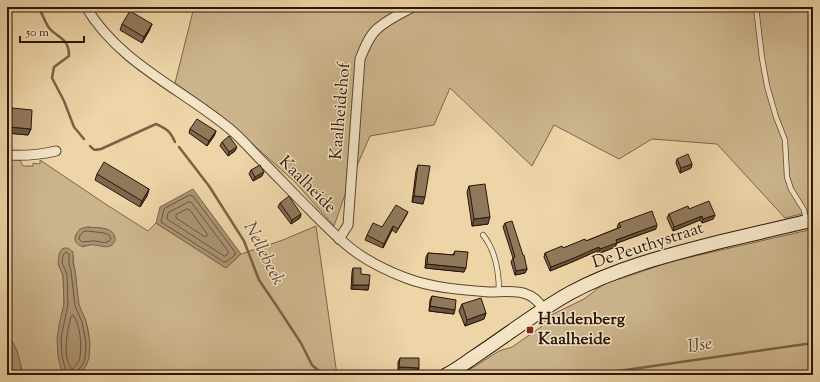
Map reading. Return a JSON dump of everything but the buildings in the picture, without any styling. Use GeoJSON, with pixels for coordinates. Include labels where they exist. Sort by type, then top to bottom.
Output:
{"type":"FeatureCollection","features":[{"type":"Feature","properties":{"kind":"main road","name":"De Peuthystraat"},"geometry":{"type":"LineString","coordinates":[[446,375],[569,293],[596,280],[656,259],[809,221]]}},
{"type":"Feature","properties":{"kind":"street","name":"Kaalheide"},"geometry":{"type":"LineString","coordinates":[[86,7],[106,35],[124,52],[144,68],[192,100],[231,130],[339,239],[361,256],[386,270],[410,280],[431,285],[467,290],[517,292],[533,297],[544,309]]}},
{"type":"Feature","properties":{"kind":"street","name":"Kaalheidehof"},"geometry":{"type":"LineString","coordinates":[[339,239],[348,225],[360,59],[367,43],[377,29],[413,7]]}},
{"type":"Feature","properties":{"kind":"street"},"geometry":{"type":"LineString","coordinates":[[7,155],[29,156],[41,155],[56,151]]}},
{"type":"Feature","properties":{"kind":"lane"},"geometry":{"type":"LineString","coordinates":[[756,7],[767,86],[776,117],[785,140],[787,177],[809,221]]}},
{"type":"Feature","properties":{"kind":"lane"},"geometry":{"type":"LineString","coordinates":[[483,235],[494,254],[499,274],[499,292]]}},
{"type":"Feature","properties":{"kind":"shaded area"},"geometry":{"type":"Polygon","coordinates":[[[194,7],[813,7],[813,211],[785,218],[717,144],[652,139],[619,159],[554,125],[532,166],[450,88],[434,125],[370,136],[348,186],[334,226],[295,182],[219,114],[175,83],[194,7]]]}},
{"type":"Feature","properties":{"kind":"shaded area"},"geometry":{"type":"Polygon","coordinates":[[[7,158],[20,160],[23,166],[33,166],[33,163],[40,164],[40,160],[148,231],[156,223],[226,268],[241,254],[283,240],[316,226],[337,375],[79,375],[84,370],[87,363],[90,348],[89,333],[78,301],[73,255],[58,264],[63,275],[64,304],[62,314],[62,373],[65,375],[22,375],[21,365],[9,337],[7,336],[7,158]],[[87,227],[82,247],[93,244],[98,245],[112,232],[105,229],[87,227]]]}},
{"type":"Feature","properties":{"kind":"shaded area"},"geometry":{"type":"Polygon","coordinates":[[[813,229],[813,375],[461,375],[499,351],[512,347],[541,327],[547,317],[584,299],[605,283],[669,262],[813,229]]]}},
{"type":"Feature","properties":{"kind":"water"},"geometry":{"type":"Polygon","coordinates":[[[193,189],[241,254],[226,268],[156,223],[160,207],[193,189]]]}},
{"type":"Feature","properties":{"kind":"water"},"geometry":{"type":"Polygon","coordinates":[[[87,227],[103,228],[111,231],[115,237],[114,242],[108,247],[79,245],[75,241],[75,237],[80,229],[87,227]]]}},
{"type":"Feature","properties":{"kind":"water"},"geometry":{"type":"Polygon","coordinates":[[[68,248],[73,252],[73,263],[79,305],[86,321],[90,343],[89,358],[86,366],[79,375],[64,375],[62,373],[58,357],[57,339],[64,304],[63,275],[58,264],[59,254],[62,249],[68,248]]]}},
{"type":"Feature","properties":{"kind":"water"},"geometry":{"type":"Polygon","coordinates":[[[7,336],[14,344],[16,349],[22,375],[7,375],[7,336]]]}},
{"type":"Feature","properties":{"kind":"waterway","name":"Nellebeek"},"geometry":{"type":"LineString","coordinates":[[38,7],[49,28],[63,39],[69,50],[69,56],[54,67],[52,78],[64,101],[74,127],[84,139]]}},
{"type":"Feature","properties":{"kind":"waterway","name":"Nellebeek"},"geometry":{"type":"LineString","coordinates":[[90,146],[95,150],[101,149],[156,124],[168,131],[175,142]]}},
{"type":"Feature","properties":{"kind":"waterway","name":"Nellebeek"},"geometry":{"type":"LineString","coordinates":[[179,147],[209,186],[244,241],[259,280],[301,343],[312,365],[321,375]]}},
{"type":"Feature","properties":{"kind":"waterway","name":"IJse"},"geometry":{"type":"LineString","coordinates":[[591,375],[813,343]]}},
{"type":"Feature","properties":{"kind":"place","name":"Huldenberg Kaalheide"},"geometry":{"type":"Point","coordinates":[530,330]}}]}
